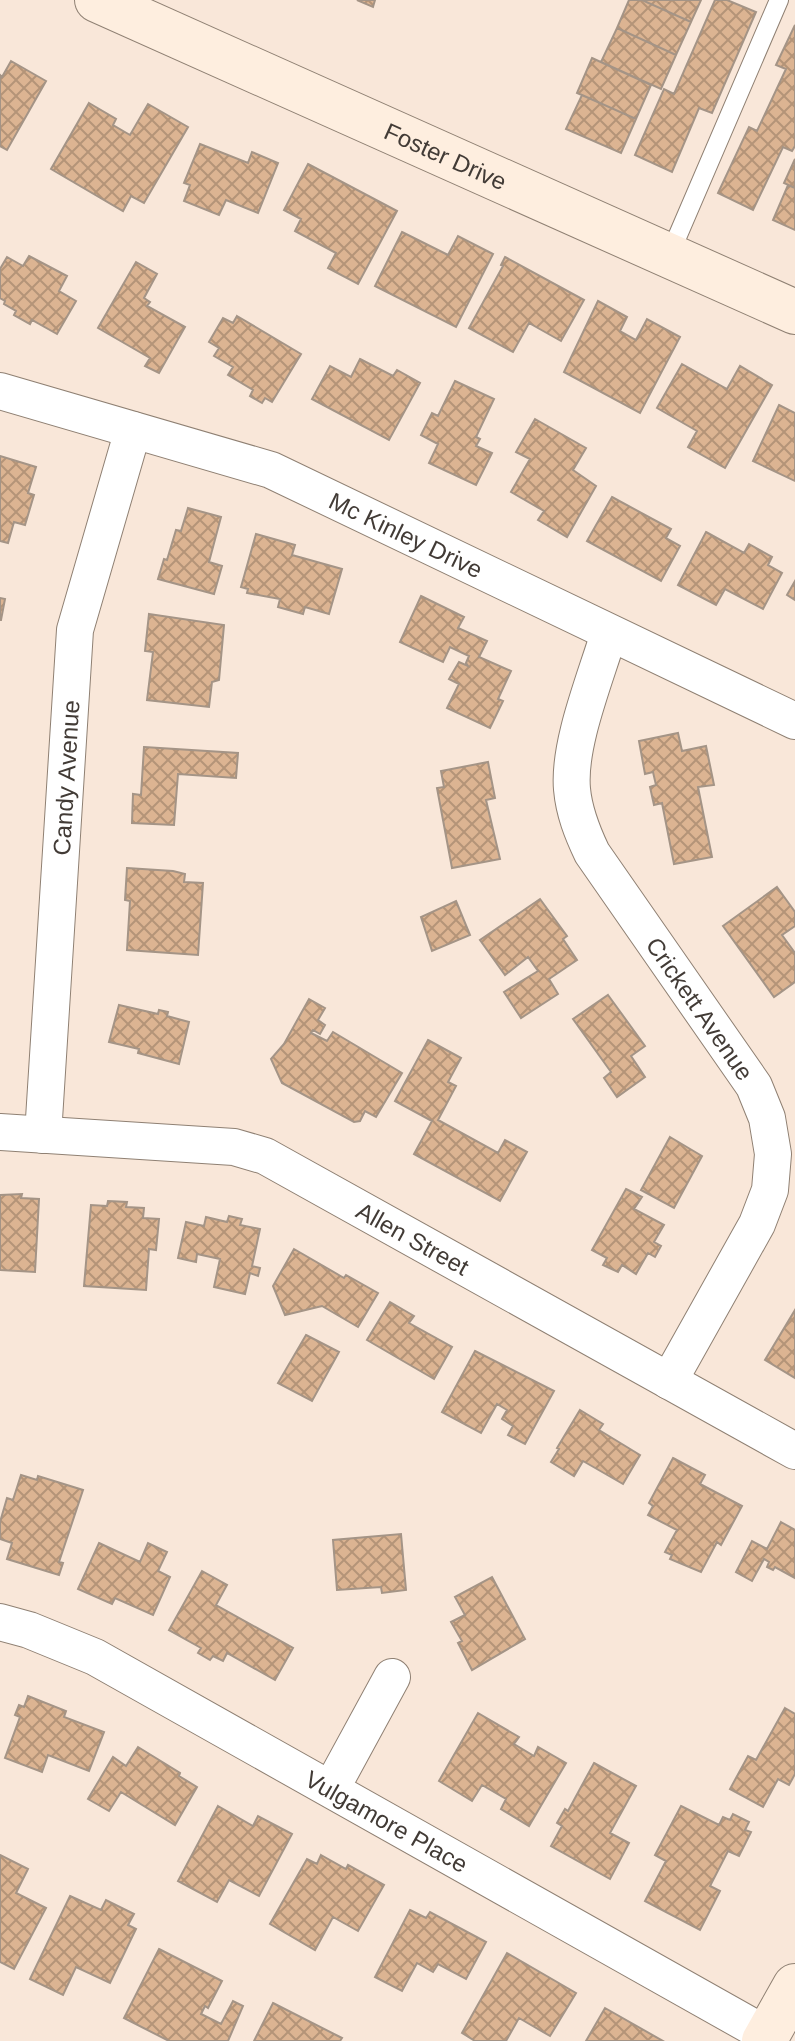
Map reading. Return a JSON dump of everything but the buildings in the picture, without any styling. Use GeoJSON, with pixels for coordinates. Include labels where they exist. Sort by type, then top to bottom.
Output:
{"type":"FeatureCollection","features":[{"type":"Feature","properties":{"kind":"street","name":"Foster Drive"},"geometry":{"type":"LineString","coordinates":[[97,0],[795,312]]}},
{"type":"Feature","properties":{"kind":"street","name":"Mc Kinley Drive"},"geometry":{"type":"LineString","coordinates":[[0,391],[271,470],[795,721]]}},
{"type":"Feature","properties":{"kind":"street","name":"Candy Avenue"},"geometry":{"type":"LineString","coordinates":[[43,1135],[75,630],[133,430]]}},
{"type":"Feature","properties":{"kind":"street","name":"Crickett Avenue"},"geometry":{"type":"LineString","coordinates":[[609,633],[574,754],[572,788],[578,823],[592,853],[754,1086],[767,1118],[773,1154],[770,1190],[757,1224],[669,1381]]}},
{"type":"Feature","properties":{"kind":"street","name":"Allen Street"},"geometry":{"type":"LineString","coordinates":[[0,1132],[234,1147],[265,1156],[795,1451]]}},
{"type":"Feature","properties":{"kind":"street","name":"Vulgamore Place"},"geometry":{"type":"LineString","coordinates":[[0,1622],[29,1630],[95,1657],[766,2038]]}},
{"type":"Feature","properties":{"kind":"street"},"geometry":{"type":"LineString","coordinates":[[331,1789],[392,1677]]}},
{"type":"Feature","properties":{"kind":"street"},"geometry":{"type":"LineString","coordinates":[[766,2038],[795,1986]]}},
{"type":"Feature","properties":{"kind":"lane"},"geometry":{"type":"LineString","coordinates":[[669,256],[779,0]]}}]}
